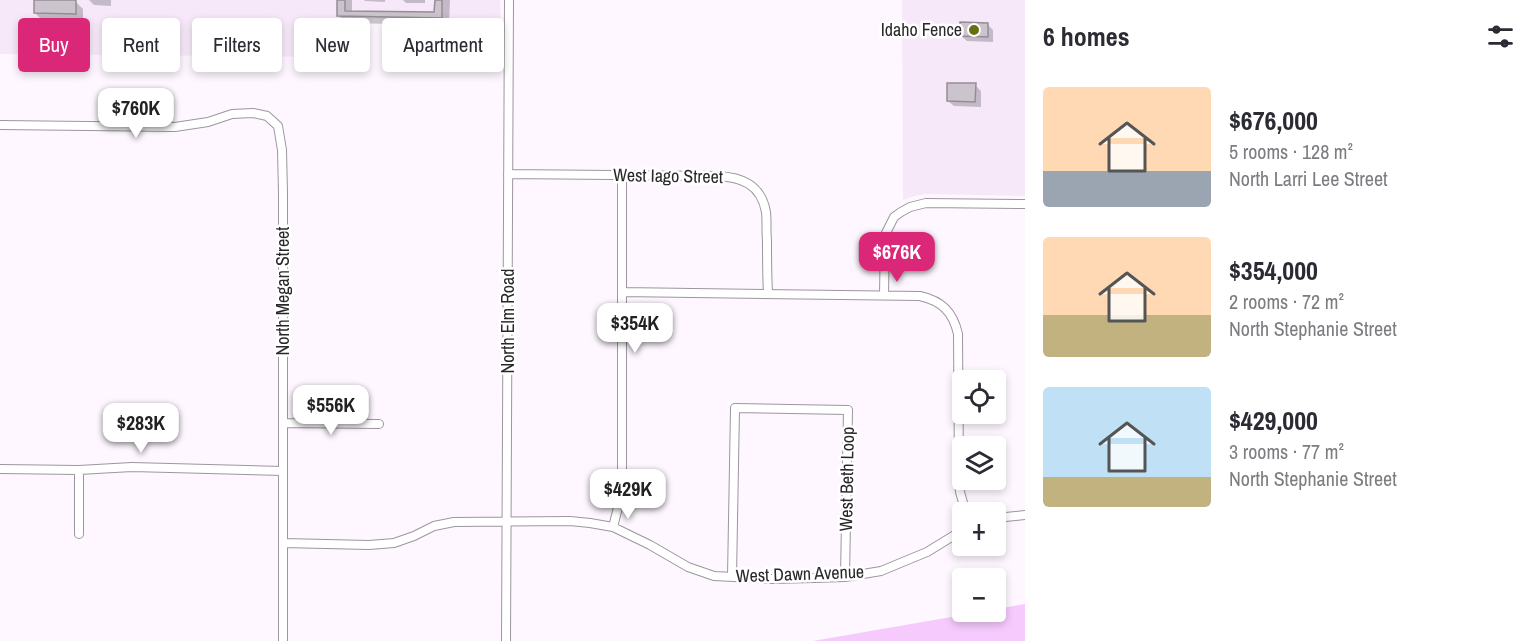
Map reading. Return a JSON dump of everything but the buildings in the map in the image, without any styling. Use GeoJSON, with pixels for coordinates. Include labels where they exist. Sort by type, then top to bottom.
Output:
{"type":"FeatureCollection","features":[{"type":"Feature","properties":{"kind":"street","name":"North Elm Road"},"geometry":{"type":"LineString","coordinates":[[506,641],[509,0]]}},
{"type":"Feature","properties":{"kind":"street","name":"North Megan Street"},"geometry":{"type":"LineString","coordinates":[[0,125],[175,127],[208,122],[232,114],[253,113],[267,116],[276,122],[282,150],[283,641]]}},
{"type":"Feature","properties":{"kind":"street","name":"West Iago Street"},"geometry":{"type":"LineString","coordinates":[[508,174],[742,179],[758,193],[766,212],[768,293]]}},
{"type":"Feature","properties":{"kind":"street"},"geometry":{"type":"LineString","coordinates":[[613,527],[622,492],[622,176]]}},
{"type":"Feature","properties":{"kind":"street"},"geometry":{"type":"LineString","coordinates":[[884,295],[885,235],[894,218],[901,212],[926,203],[1025,204]]}},
{"type":"Feature","properties":{"kind":"street"},"geometry":{"type":"LineString","coordinates":[[622,292],[884,295],[931,298],[945,308],[956,325],[959,484],[962,502]]}},
{"type":"Feature","properties":{"kind":"street","name":"West Beth Loop"},"geometry":{"type":"LineString","coordinates":[[732,577],[735,408],[848,410],[845,577]]}},
{"type":"Feature","properties":{"kind":"street"},"geometry":{"type":"LineString","coordinates":[[283,423],[379,424]]}},
{"type":"Feature","properties":{"kind":"street"},"geometry":{"type":"LineString","coordinates":[[0,469],[80,470],[132,467],[283,471]]}},
{"type":"Feature","properties":{"kind":"street"},"geometry":{"type":"LineString","coordinates":[[79,534],[80,470]]}},
{"type":"Feature","properties":{"kind":"street"},"geometry":{"type":"LineString","coordinates":[[1006,517],[1025,515]]}},
{"type":"Feature","properties":{"kind":"street","name":"West Dawn Avenue"},"geometry":{"type":"LineString","coordinates":[[283,543],[369,545],[394,543],[434,526],[454,522],[570,521],[613,527],[688,567],[714,576],[772,579],[845,577],[881,571],[927,552],[952,537]]}},
{"type":"Feature","properties":{"kind":"shaded area"},"geometry":{"type":"Polygon","coordinates":[[[0,0],[500,0],[501,18],[294,18],[294,57],[282,57],[282,18],[192,18],[192,56],[180,56],[180,18],[102,18],[102,55],[90,55],[90,18],[18,18],[18,54],[0,54],[0,0]]]}},
{"type":"Feature","properties":{"kind":"shaded area"},"geometry":{"type":"Polygon","coordinates":[[[902,0],[1025,0],[1025,196],[925,194],[903,200],[902,0]]]}},
{"type":"Feature","properties":{"kind":"shaded area"},"geometry":{"type":"Polygon","coordinates":[[[1025,604],[1025,641],[813,641],[952,617],[952,622],[1006,622],[1006,607],[1025,604]]]}},
{"type":"Feature","properties":{"kind":"place","name":"Idaho Fence"},"geometry":{"type":"Point","coordinates":[974,30]}}]}
